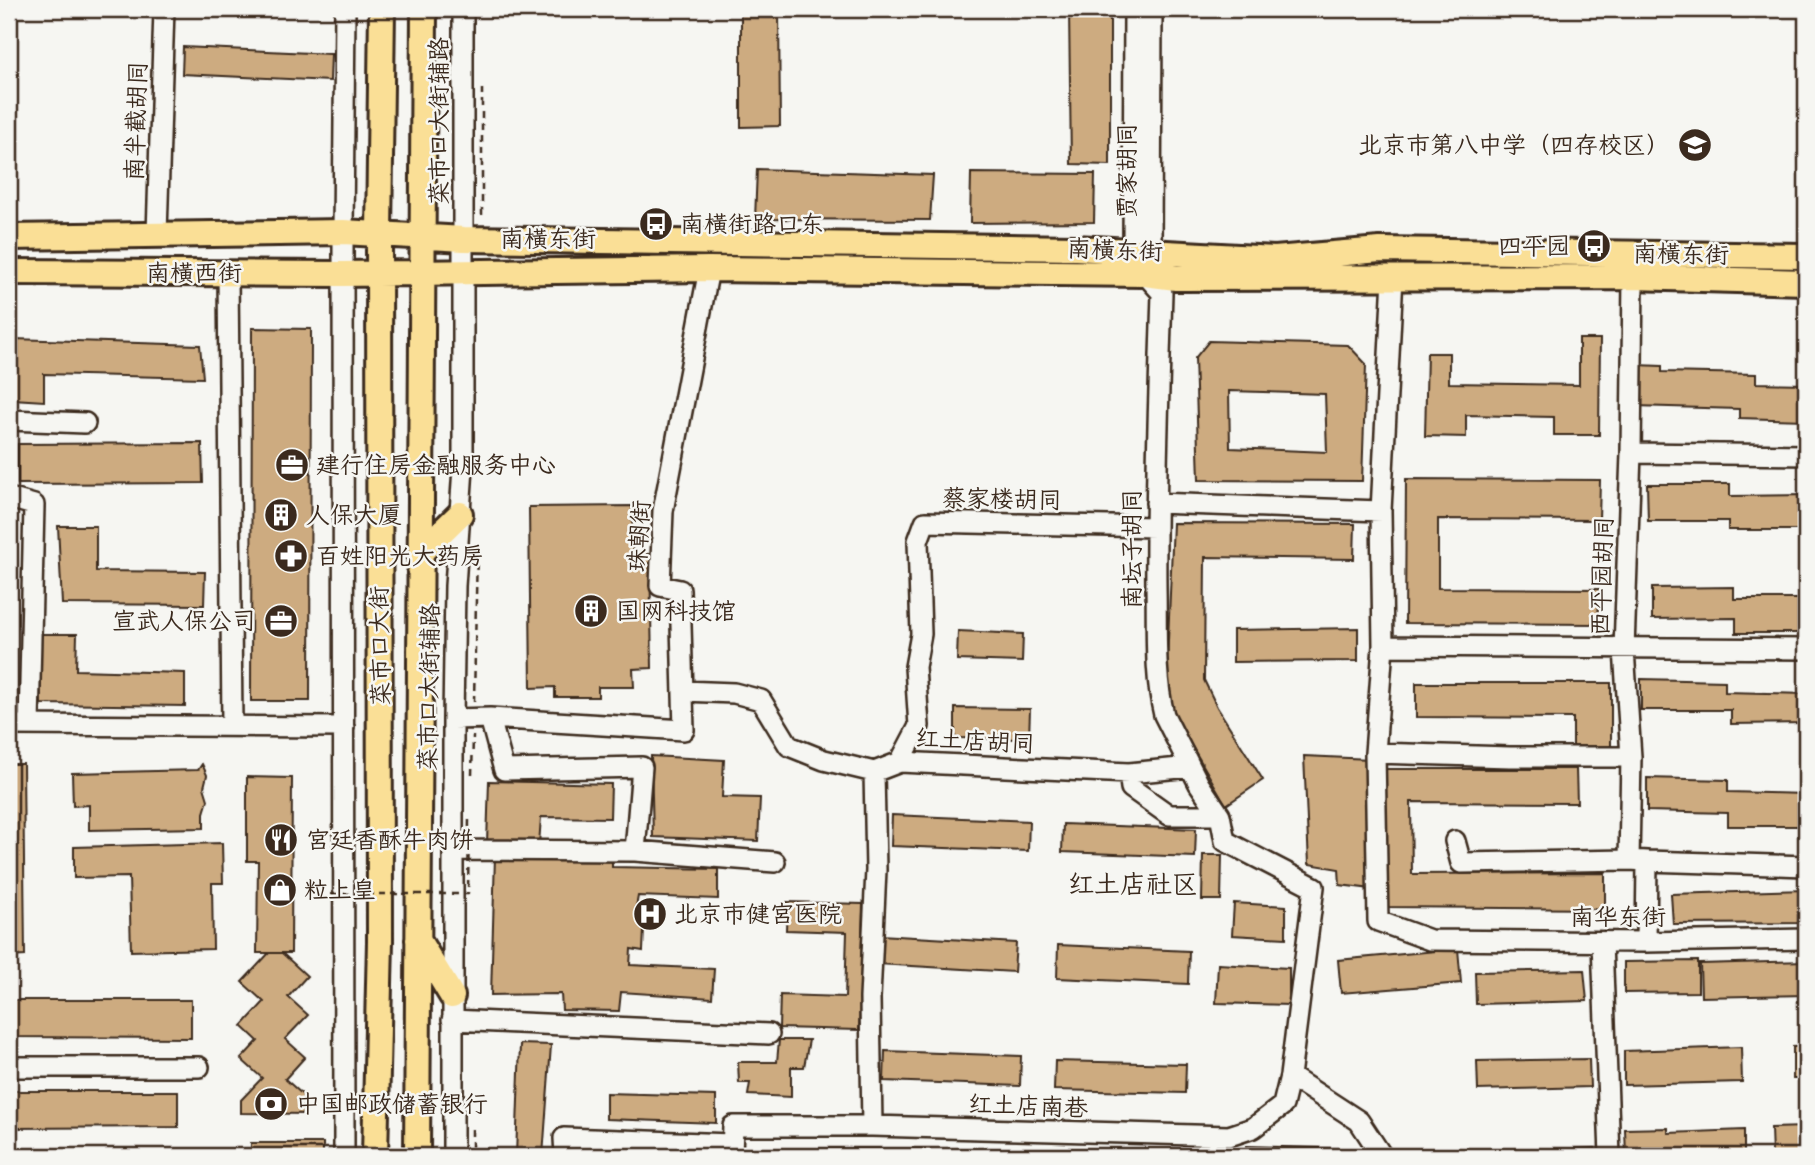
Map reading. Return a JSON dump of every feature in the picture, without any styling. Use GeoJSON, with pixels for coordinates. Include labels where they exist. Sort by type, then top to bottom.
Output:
{"type":"FeatureCollection","features":[{"type":"Feature","properties":{"kind":"main road","name":"菜市口大街"},"geometry":{"type":"LineString","coordinates":[[375,1156],[380,914],[379,233],[382,9]]}},
{"type":"Feature","properties":{"kind":"main road","name":"菜市口大街"},"geometry":{"type":"LineString","coordinates":[[417,1156],[424,9]]}},
{"type":"Feature","properties":{"kind":"main road","name":"南横西街"},"geometry":{"type":"LineString","coordinates":[[9,237],[379,233]]}},
{"type":"Feature","properties":{"kind":"main road","name":"南横东街"},"geometry":{"type":"LineString","coordinates":[[379,233],[473,239],[668,240],[1143,258],[1275,259],[1380,250],[1806,256]]}},
{"type":"Feature","properties":{"kind":"main road","name":"南横东街"},"geometry":{"type":"LineString","coordinates":[[379,272],[709,269],[1143,258],[1176,278],[1633,277],[1806,282]]}},
{"type":"Feature","properties":{"kind":"main road","name":"南横西街"},"geometry":{"type":"LineString","coordinates":[[9,272],[379,272]]}},
{"type":"Feature","properties":{"kind":"main road"},"geometry":{"type":"LineString","coordinates":[[422,552],[460,514]]}},
{"type":"Feature","properties":{"kind":"main road"},"geometry":{"type":"LineString","coordinates":[[418,939],[452,1008]]}},
{"type":"Feature","properties":{"kind":"street","name":"南半截胡同"},"geometry":{"type":"LineString","coordinates":[[157,234],[164,9]]}},
{"type":"Feature","properties":{"kind":"street"},"geometry":{"type":"LineString","coordinates":[[344,1156],[345,9]]}},
{"type":"Feature","properties":{"kind":"street","name":"菜市口大街辅路"},"geometry":{"type":"LineString","coordinates":[[453,1156],[452,1008],[461,850],[453,719],[455,586],[463,468],[464,272],[473,239],[463,9]]}},
{"type":"Feature","properties":{"kind":"street","name":"贾家胡同"},"geometry":{"type":"LineString","coordinates":[[1134,9],[1143,258]]}},
{"type":"Feature","properties":{"kind":"street","name":"贾家胡同"},"geometry":{"type":"LineString","coordinates":[[1143,258],[1152,9]]}},
{"type":"Feature","properties":{"kind":"street","name":"南坛子胡同"},"geometry":{"type":"LineString","coordinates":[[1143,258],[1162,293],[1155,527],[1157,649],[1161,703],[1164,715],[1199,784],[1220,815]]}},
{"type":"Feature","properties":{"kind":"street","name":"珠朝街"},"geometry":{"type":"LineString","coordinates":[[453,719],[482,718],[684,730],[680,590],[660,586],[663,511],[709,269]]}},
{"type":"Feature","properties":{"kind":"street"},"geometry":{"type":"LineString","coordinates":[[228,273],[232,725]]}},
{"type":"Feature","properties":{"kind":"street"},"geometry":{"type":"LineString","coordinates":[[1393,277],[1381,511],[1383,646],[1374,753],[1631,757]]}},
{"type":"Feature","properties":{"kind":"street","name":"西平园胡同"},"geometry":{"type":"LineString","coordinates":[[1633,277],[1631,453],[1624,649],[1646,942]]}},
{"type":"Feature","properties":{"kind":"street"},"geometry":{"type":"LineString","coordinates":[[9,420],[85,423]]}},
{"type":"Feature","properties":{"kind":"street"},"geometry":{"type":"LineString","coordinates":[[1631,453],[1806,455]]}},
{"type":"Feature","properties":{"kind":"street"},"geometry":{"type":"LineString","coordinates":[[9,498],[34,505],[29,725]]}},
{"type":"Feature","properties":{"kind":"street"},"geometry":{"type":"LineString","coordinates":[[1156,503],[1381,511]]}},
{"type":"Feature","properties":{"kind":"street","name":"蔡家楼胡同"},"geometry":{"type":"LineString","coordinates":[[901,762],[919,726],[915,667],[921,634],[918,541],[925,522],[1155,527]]}},
{"type":"Feature","properties":{"kind":"street"},"geometry":{"type":"LineString","coordinates":[[1383,646],[1806,649]]}},
{"type":"Feature","properties":{"kind":"street"},"geometry":{"type":"LineString","coordinates":[[683,691],[734,693],[761,700],[789,746],[824,760],[874,772],[876,870],[870,998],[872,1126]]}},
{"type":"Feature","properties":{"kind":"street"},"geometry":{"type":"LineString","coordinates":[[482,718],[503,770],[642,767],[635,851]]}},
{"type":"Feature","properties":{"kind":"street"},"geometry":{"type":"LineString","coordinates":[[9,725],[344,727]]}},
{"type":"Feature","properties":{"kind":"street","name":"南华东街"},"geometry":{"type":"LineString","coordinates":[[1374,753],[1378,921],[1430,940],[1646,942],[1806,939]]}},
{"type":"Feature","properties":{"kind":"street","name":"红土店胡同"},"geometry":{"type":"LineString","coordinates":[[874,772],[901,762],[1129,773],[1190,766]]}},
{"type":"Feature","properties":{"kind":"street"},"geometry":{"type":"LineString","coordinates":[[1129,773],[1131,788],[1169,815],[1220,815],[1225,841],[1314,887],[1290,1076],[1359,1121],[1382,1156]]}},
{"type":"Feature","properties":{"kind":"street"},"geometry":{"type":"LineString","coordinates":[[1455,841],[1461,863],[1638,861],[1806,866]]}},
{"type":"Feature","properties":{"kind":"street"},"geometry":{"type":"LineString","coordinates":[[461,850],[635,851],[775,862]]}},
{"type":"Feature","properties":{"kind":"street"},"geometry":{"type":"LineString","coordinates":[[1602,942],[1610,1156]]}},
{"type":"Feature","properties":{"kind":"street"},"geometry":{"type":"LineString","coordinates":[[452,1008],[769,1034]]}},
{"type":"Feature","properties":{"kind":"street"},"geometry":{"type":"LineString","coordinates":[[9,1067],[199,1067]]}},
{"type":"Feature","properties":{"kind":"street","name":"红土店南巷"},"geometry":{"type":"LineString","coordinates":[[565,1156],[564,1138],[732,1142],[872,1126],[1228,1136],[1253,1128],[1283,1105],[1290,1076]]}},
{"type":"Feature","properties":{"kind":"path"},"geometry":{"type":"LineString","coordinates":[[473,239],[482,87]]}},
{"type":"Feature","properties":{"kind":"path"},"geometry":{"type":"LineString","coordinates":[[472,784],[482,718],[477,537]]}},
{"type":"Feature","properties":{"kind":"path"},"geometry":{"type":"LineString","coordinates":[[469,905],[461,850],[471,811]]}},
{"type":"Feature","properties":{"kind":"path"},"geometry":{"type":"LineString","coordinates":[[331,894],[468,894],[469,818]]}},
{"type":"Feature","properties":{"kind":"building"},"geometry":{"type":"Polygon","coordinates":[[[741,9],[779,9],[780,126],[741,127],[741,9]]]}},
{"type":"Feature","properties":{"kind":"building"},"geometry":{"type":"Polygon","coordinates":[[[1069,9],[1110,9],[1110,165],[1071,164],[1069,9]]]}},
{"type":"Feature","properties":{"kind":"building"},"geometry":{"type":"Polygon","coordinates":[[[183,47],[331,54],[330,81],[182,74],[183,47]]]}},
{"type":"Feature","properties":{"kind":"building"},"geometry":{"type":"Polygon","coordinates":[[[757,169],[933,175],[930,220],[755,219],[757,169]]]}},
{"type":"Feature","properties":{"kind":"building"},"geometry":{"type":"Polygon","coordinates":[[[971,173],[1095,174],[1094,222],[970,223],[971,173]]]}},
{"type":"Feature","properties":{"kind":"building","name":"人保大厦"},"geometry":{"type":"Polygon","coordinates":[[[252,328],[311,329],[310,701],[251,701],[252,328]]]}},
{"type":"Feature","properties":{"kind":"building"},"geometry":{"type":"Polygon","coordinates":[[[13,339],[200,345],[203,378],[44,374],[44,401],[13,399],[13,339]]]}},
{"type":"Feature","properties":{"kind":"building"},"geometry":{"type":"Polygon","coordinates":[[[1579,339],[1600,339],[1599,435],[1554,435],[1554,417],[1466,415],[1466,437],[1425,436],[1427,353],[1449,353],[1449,383],[1579,385],[1579,339]]]}},
{"type":"Feature","properties":{"kind":"building"},"geometry":{"type":"Polygon","coordinates":[[[1209,341],[1348,345],[1366,364],[1362,481],[1199,480],[1195,358],[1209,341]],[[1229,391],[1230,448],[1327,452],[1325,394],[1229,391]]]}},
{"type":"Feature","properties":{"kind":"building"},"geometry":{"type":"Polygon","coordinates":[[[1637,365],[1662,366],[1662,372],[1756,374],[1756,383],[1806,384],[1806,420],[1739,418],[1739,409],[1635,406],[1637,365]]]}},
{"type":"Feature","properties":{"kind":"building"},"geometry":{"type":"Polygon","coordinates":[[[202,443],[203,483],[18,484],[18,444],[202,443]]]}},
{"type":"Feature","properties":{"kind":"building"},"geometry":{"type":"Polygon","coordinates":[[[1406,479],[1600,480],[1599,520],[1438,519],[1438,588],[1599,589],[1598,624],[1405,623],[1406,479]]]}},
{"type":"Feature","properties":{"kind":"building"},"geometry":{"type":"Polygon","coordinates":[[[1647,484],[1730,484],[1730,496],[1806,495],[1806,530],[1728,530],[1728,521],[1648,521],[1647,484]]]}},
{"type":"Feature","properties":{"kind":"building","name":"国网科技馆"},"geometry":{"type":"Polygon","coordinates":[[[632,506],[633,554],[650,554],[652,668],[633,669],[634,687],[598,687],[598,697],[555,697],[555,687],[531,688],[529,507],[632,506]]]}},
{"type":"Feature","properties":{"kind":"building"},"geometry":{"type":"Polygon","coordinates":[[[1173,523],[1355,524],[1354,559],[1205,557],[1204,680],[1217,707],[1263,780],[1226,805],[1171,710],[1167,664],[1173,523]]]}},
{"type":"Feature","properties":{"kind":"building"},"geometry":{"type":"Polygon","coordinates":[[[58,526],[96,526],[96,571],[205,572],[204,605],[62,604],[58,526]]]}},
{"type":"Feature","properties":{"kind":"building"},"geometry":{"type":"Polygon","coordinates":[[[1734,587],[1734,599],[1806,599],[1806,633],[1736,633],[1736,618],[1652,619],[1652,588],[1734,587]]]}},
{"type":"Feature","properties":{"kind":"building"},"geometry":{"type":"Polygon","coordinates":[[[1358,628],[1358,661],[1233,662],[1233,630],[1358,628]]]}},
{"type":"Feature","properties":{"kind":"building"},"geometry":{"type":"Polygon","coordinates":[[[958,631],[1023,634],[1022,662],[957,660],[958,631]]]}},
{"type":"Feature","properties":{"kind":"building"},"geometry":{"type":"Polygon","coordinates":[[[40,634],[77,634],[76,670],[185,673],[185,706],[41,704],[40,634]]]}},
{"type":"Feature","properties":{"kind":"building"},"geometry":{"type":"Polygon","coordinates":[[[1641,679],[1725,681],[1725,692],[1806,694],[1806,723],[1731,724],[1731,710],[1641,710],[1641,679]]]}},
{"type":"Feature","properties":{"kind":"building"},"geometry":{"type":"Polygon","coordinates":[[[1416,683],[1611,683],[1611,749],[1573,749],[1573,718],[1416,717],[1416,683]]]}},
{"type":"Feature","properties":{"kind":"building"},"geometry":{"type":"Polygon","coordinates":[[[955,708],[1030,709],[1029,739],[955,738],[955,708]]]}},
{"type":"Feature","properties":{"kind":"building"},"geometry":{"type":"Polygon","coordinates":[[[651,756],[724,760],[722,797],[760,798],[758,841],[653,837],[651,756]]]}},
{"type":"Feature","properties":{"kind":"building"},"geometry":{"type":"Polygon","coordinates":[[[1304,756],[1370,759],[1372,889],[1340,885],[1339,869],[1309,864],[1304,756]]]}},
{"type":"Feature","properties":{"kind":"building"},"geometry":{"type":"Polygon","coordinates":[[[9,764],[23,764],[25,956],[9,957],[9,764]]]}},
{"type":"Feature","properties":{"kind":"building"},"geometry":{"type":"Polygon","coordinates":[[[202,764],[207,775],[204,787],[208,800],[204,813],[204,828],[89,830],[89,805],[73,806],[72,773],[198,770],[202,764]]]}},
{"type":"Feature","properties":{"kind":"building"},"geometry":{"type":"Polygon","coordinates":[[[1385,769],[1576,769],[1577,803],[1411,802],[1412,874],[1605,873],[1605,909],[1385,907],[1385,769]]]}},
{"type":"Feature","properties":{"kind":"building"},"geometry":{"type":"Polygon","coordinates":[[[247,777],[292,778],[291,953],[257,953],[258,861],[247,861],[247,777]]]}},
{"type":"Feature","properties":{"kind":"building"},"geometry":{"type":"Polygon","coordinates":[[[1647,778],[1728,780],[1728,792],[1806,794],[1806,826],[1728,826],[1728,813],[1647,811],[1647,778]]]}},
{"type":"Feature","properties":{"kind":"building"},"geometry":{"type":"Polygon","coordinates":[[[489,781],[611,784],[610,818],[541,817],[539,845],[487,843],[489,781]]]}},
{"type":"Feature","properties":{"kind":"building"},"geometry":{"type":"Polygon","coordinates":[[[892,815],[1029,821],[1028,851],[891,846],[892,815]]]}},
{"type":"Feature","properties":{"kind":"building"},"geometry":{"type":"Polygon","coordinates":[[[1063,824],[1196,829],[1195,857],[1062,852],[1063,824]]]}},
{"type":"Feature","properties":{"kind":"building"},"geometry":{"type":"Polygon","coordinates":[[[222,843],[223,883],[212,883],[213,949],[131,951],[129,877],[74,878],[74,847],[222,843]]]}},
{"type":"Feature","properties":{"kind":"building"},"geometry":{"type":"Polygon","coordinates":[[[1203,855],[1222,855],[1221,900],[1202,900],[1203,855]]]}},
{"type":"Feature","properties":{"kind":"building"},"geometry":{"type":"Polygon","coordinates":[[[495,856],[612,861],[612,867],[718,869],[718,899],[638,896],[636,907],[645,907],[643,951],[631,949],[630,965],[714,969],[712,998],[621,992],[619,1011],[562,1010],[561,994],[491,995],[495,856]]]}},
{"type":"Feature","properties":{"kind":"building"},"geometry":{"type":"Polygon","coordinates":[[[1806,890],[1806,923],[1673,924],[1671,894],[1806,890]]]}},
{"type":"Feature","properties":{"kind":"building"},"geometry":{"type":"Polygon","coordinates":[[[787,902],[863,904],[859,1030],[779,1028],[780,995],[845,997],[847,932],[786,930],[787,902]]]}},
{"type":"Feature","properties":{"kind":"building"},"geometry":{"type":"Polygon","coordinates":[[[1234,903],[1286,906],[1286,938],[1232,935],[1234,903]]]}},
{"type":"Feature","properties":{"kind":"building"},"geometry":{"type":"Polygon","coordinates":[[[880,935],[1016,943],[1014,972],[878,964],[880,935]]]}},
{"type":"Feature","properties":{"kind":"building"},"geometry":{"type":"Polygon","coordinates":[[[1058,945],[1189,951],[1188,984],[1057,978],[1058,945]]]}},
{"type":"Feature","properties":{"kind":"building"},"geometry":{"type":"Polygon","coordinates":[[[1458,949],[1461,983],[1341,993],[1338,960],[1458,949]]]}},
{"type":"Feature","properties":{"kind":"building"},"geometry":{"type":"Polygon","coordinates":[[[269,953],[282,953],[307,976],[288,997],[308,1015],[285,1039],[305,1057],[285,1079],[303,1095],[303,1114],[241,1113],[241,1100],[262,1078],[241,1059],[258,1041],[242,1026],[264,1002],[242,982],[269,953]]]}},
{"type":"Feature","properties":{"kind":"building"},"geometry":{"type":"Polygon","coordinates":[[[1698,961],[1698,992],[1624,993],[1624,962],[1698,961]]]}},
{"type":"Feature","properties":{"kind":"building"},"geometry":{"type":"Polygon","coordinates":[[[1806,961],[1806,995],[1701,997],[1700,964],[1806,961]]]}},
{"type":"Feature","properties":{"kind":"building"},"geometry":{"type":"Polygon","coordinates":[[[1218,964],[1289,968],[1289,1005],[1216,1003],[1218,964]]]}},
{"type":"Feature","properties":{"kind":"building"},"geometry":{"type":"Polygon","coordinates":[[[1584,970],[1587,1001],[1476,1004],[1475,972],[1584,970]]]}},
{"type":"Feature","properties":{"kind":"building"},"geometry":{"type":"Polygon","coordinates":[[[9,1000],[191,1000],[191,1038],[9,1037],[9,1000]]]}},
{"type":"Feature","properties":{"kind":"building"},"geometry":{"type":"Polygon","coordinates":[[[779,1040],[809,1040],[804,1067],[791,1067],[791,1097],[748,1095],[750,1083],[739,1083],[738,1062],[777,1062],[779,1040]]]}},
{"type":"Feature","properties":{"kind":"building"},"geometry":{"type":"Polygon","coordinates":[[[520,1044],[551,1045],[543,1156],[516,1156],[520,1044]]]}},
{"type":"Feature","properties":{"kind":"building"},"geometry":{"type":"Polygon","coordinates":[[[1806,1046],[1806,1079],[1793,1079],[1793,1047],[1806,1046]]]}},
{"type":"Feature","properties":{"kind":"building"},"geometry":{"type":"Polygon","coordinates":[[[1741,1047],[1742,1082],[1624,1085],[1624,1051],[1741,1047]]]}},
{"type":"Feature","properties":{"kind":"building"},"geometry":{"type":"Polygon","coordinates":[[[885,1051],[1021,1056],[1020,1086],[884,1081],[885,1051]]]}},
{"type":"Feature","properties":{"kind":"building"},"geometry":{"type":"Polygon","coordinates":[[[1589,1059],[1590,1087],[1478,1090],[1477,1061],[1589,1059]]]}},
{"type":"Feature","properties":{"kind":"building"},"geometry":{"type":"Polygon","coordinates":[[[1055,1061],[1186,1064],[1185,1093],[1054,1090],[1055,1061]]]}},
{"type":"Feature","properties":{"kind":"building"},"geometry":{"type":"Polygon","coordinates":[[[9,1091],[178,1091],[178,1127],[9,1128],[9,1091]]]}},
{"type":"Feature","properties":{"kind":"building"},"geometry":{"type":"Polygon","coordinates":[[[606,1093],[716,1096],[716,1123],[606,1119],[606,1093]]]}},
{"type":"Feature","properties":{"kind":"building"},"geometry":{"type":"Polygon","coordinates":[[[1806,1127],[1806,1156],[1772,1156],[1771,1128],[1806,1127]]]}},
{"type":"Feature","properties":{"kind":"building"},"geometry":{"type":"Polygon","coordinates":[[[1668,1128],[1668,1133],[1744,1130],[1744,1156],[1626,1156],[1625,1129],[1668,1128]]]}},
{"type":"Feature","properties":{"kind":"building"},"geometry":{"type":"Polygon","coordinates":[[[251,1143],[323,1143],[323,1156],[251,1156],[251,1143]]]}},
{"type":"Feature","properties":{"kind":"building"},"geometry":{"type":"Polygon","coordinates":[[[1246,1146],[1357,1149],[1357,1156],[1246,1156],[1246,1146]]]}},
{"type":"Feature","properties":{"kind":"building"},"geometry":{"type":"Polygon","coordinates":[[[1595,1148],[1595,1156],[1480,1156],[1480,1153],[1595,1148]]]}},
{"type":"Feature","properties":{"kind":"building"},"geometry":{"type":"Polygon","coordinates":[[[782,1149],[930,1149],[930,1156],[782,1156],[782,1149]]]}},
{"type":"Feature","properties":{"kind":"building"},"geometry":{"type":"Polygon","coordinates":[[[20,1154],[189,1156],[20,1156],[20,1154]]]}},
{"type":"Feature","properties":{"kind":"building"},"geometry":{"type":"Polygon","coordinates":[[[683,1155],[683,1156],[591,1156],[683,1155]]]}},
{"type":"Feature","properties":{"kind":"place","name":"北京市第八中学（四存校区）"},"geometry":{"type":"Point","coordinates":[1695,145]}},
{"type":"Feature","properties":{"kind":"place","name":"南横街路口东"},"geometry":{"type":"Point","coordinates":[656,224]}},
{"type":"Feature","properties":{"kind":"place","name":"四平园"},"geometry":{"type":"Point","coordinates":[1594,246]}},
{"type":"Feature","properties":{"kind":"place","name":"建行住房金融服务中心"},"geometry":{"type":"Point","coordinates":[292,465]}},
{"type":"Feature","properties":{"kind":"place","name":"人保大厦"},"geometry":{"type":"Point","coordinates":[281,515]}},
{"type":"Feature","properties":{"kind":"place","name":"百姓阳光大药房"},"geometry":{"type":"Point","coordinates":[291,556]}},
{"type":"Feature","properties":{"kind":"place","name":"国网科技馆"},"geometry":{"type":"Point","coordinates":[591,611]}},
{"type":"Feature","properties":{"kind":"place","name":"宣武人保公司"},"geometry":{"type":"Point","coordinates":[281,621]}},
{"type":"Feature","properties":{"kind":"place","name":"宫廷香酥牛肉饼"},"geometry":{"type":"Point","coordinates":[281,840]}},
{"type":"Feature","properties":{"kind":"place","name":"粒上皇"},"geometry":{"type":"Point","coordinates":[280,890]}},
{"type":"Feature","properties":{"kind":"place","name":"北京市健宫医院"},"geometry":{"type":"Point","coordinates":[650,914]}},
{"type":"Feature","properties":{"kind":"place","name":"中国邮政储蓄银行"},"geometry":{"type":"Point","coordinates":[271,1104]}},
{"type":"Feature","properties":{"kind":"district","name":"红土店社区"},"geometry":{"type":"Point","coordinates":[1133,884]}}]}
